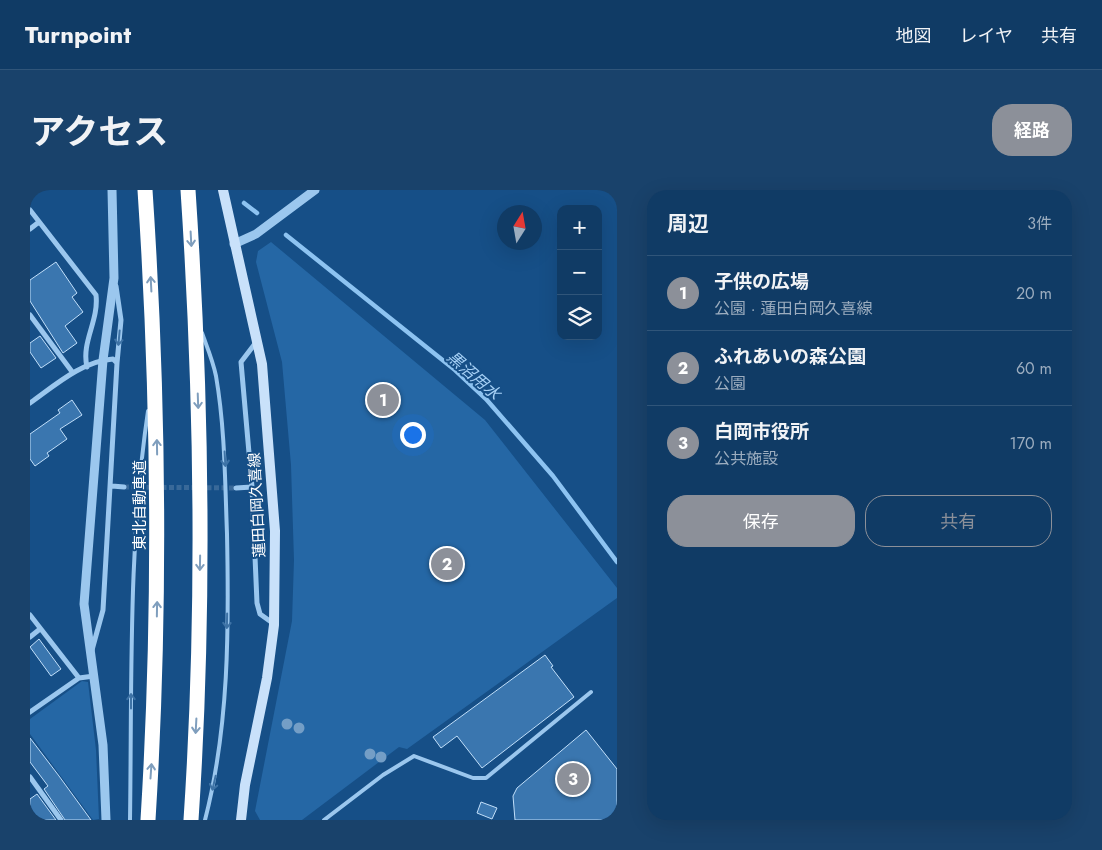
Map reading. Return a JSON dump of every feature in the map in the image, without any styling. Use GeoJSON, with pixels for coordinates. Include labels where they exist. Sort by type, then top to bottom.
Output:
{"type":"FeatureCollection","features":[{"type":"Feature","properties":{"kind":"highway","name":"東北自動車道"},"geometry":{"type":"LineString","coordinates":[[145,190],[155,366],[157,592],[155,709],[148,820]]}},
{"type":"Feature","properties":{"kind":"highway"},"geometry":{"type":"LineString","coordinates":[[188,190],[195,309],[200,551],[198,677],[191,820]]}},
{"type":"Feature","properties":{"kind":"main road","name":"蓮田白岡久喜線"},"geometry":{"type":"LineString","coordinates":[[222,190],[262,364],[275,531],[274,624],[267,678],[244,785],[241,820]]}},
{"type":"Feature","properties":{"kind":"street"},"geometry":{"type":"LineString","coordinates":[[92,652],[103,610],[121,320],[114,278],[112,190]]}},
{"type":"Feature","properties":{"kind":"street"},"geometry":{"type":"LineString","coordinates":[[234,244],[256,234],[315,190]]}},
{"type":"Feature","properties":{"kind":"street"},"geometry":{"type":"LineString","coordinates":[[30,210],[96,295],[95,320],[84,355],[87,367]]}},
{"type":"Feature","properties":{"kind":"street"},"geometry":{"type":"LineString","coordinates":[[30,229],[39,222]]}},
{"type":"Feature","properties":{"kind":"street"},"geometry":{"type":"LineString","coordinates":[[106,820],[103,745],[92,652],[84,604],[103,360],[114,278]]}},
{"type":"Feature","properties":{"kind":"street"},"geometry":{"type":"LineString","coordinates":[[30,314],[73,372]]}},
{"type":"Feature","properties":{"kind":"street"},"geometry":{"type":"LineString","coordinates":[[257,341],[241,362],[252,487],[257,603],[260,614],[274,624]]}},
{"type":"Feature","properties":{"kind":"street"},"geometry":{"type":"LineString","coordinates":[[30,404],[73,372],[103,360],[113,360],[117,363]]}},
{"type":"Feature","properties":{"kind":"street"},"geometry":{"type":"LineString","coordinates":[[112,486],[124,487]]}},
{"type":"Feature","properties":{"kind":"street"},"geometry":{"type":"LineString","coordinates":[[236,488],[252,487]]}},
{"type":"Feature","properties":{"kind":"street"},"geometry":{"type":"LineString","coordinates":[[30,615],[79,678]]}},
{"type":"Feature","properties":{"kind":"street"},"geometry":{"type":"LineString","coordinates":[[30,637],[40,629]]}},
{"type":"Feature","properties":{"kind":"street"},"geometry":{"type":"LineString","coordinates":[[30,712],[79,678],[95,676]]}},
{"type":"Feature","properties":{"kind":"street"},"geometry":{"type":"LineString","coordinates":[[30,777],[32,785],[61,820]]}},
{"type":"Feature","properties":{"kind":"lane"},"geometry":{"type":"LineString","coordinates":[[195,309],[216,375],[225,454],[228,588],[225,678],[217,768],[205,820]]}},
{"type":"Feature","properties":{"kind":"lane"},"geometry":{"type":"LineString","coordinates":[[130,820],[132,586],[143,449],[155,366]]}},
{"type":"Feature","properties":{"kind":"lane"},"geometry":{"type":"LineString","coordinates":[[324,820],[384,775],[414,756],[473,778],[486,778],[591,692]]}},
{"type":"Feature","properties":{"kind":"shaded area"},"geometry":{"type":"Polygon","coordinates":[[[271,242],[485,420],[617,588],[617,598],[407,749],[399,747],[302,820],[260,820],[255,811],[292,621],[294,560],[291,465],[282,362],[256,262],[258,251],[271,242]]]}},
{"type":"Feature","properties":{"kind":"shaded area"},"geometry":{"type":"Polygon","coordinates":[[[82,681],[88,682],[96,750],[99,819],[93,820],[30,734],[30,719],[82,681]]]}},
{"type":"Feature","properties":{"kind":"building"},"geometry":{"type":"Polygon","coordinates":[[[56,262],[77,293],[72,297],[83,312],[65,326],[77,343],[63,353],[30,301],[30,280],[56,262]]]}},
{"type":"Feature","properties":{"kind":"building"},"geometry":{"type":"Polygon","coordinates":[[[40,336],[56,358],[41,368],[30,352],[30,343],[40,336]]]}},
{"type":"Feature","properties":{"kind":"building"},"geometry":{"type":"Polygon","coordinates":[[[72,400],[82,415],[60,429],[67,439],[47,453],[49,456],[35,466],[30,459],[30,434],[60,413],[58,410],[72,400]]]}},
{"type":"Feature","properties":{"kind":"building"},"geometry":{"type":"Polygon","coordinates":[[[39,639],[61,669],[51,676],[30,647],[39,639]]]}},
{"type":"Feature","properties":{"kind":"building"},"geometry":{"type":"Polygon","coordinates":[[[545,655],[553,666],[551,667],[574,697],[482,768],[457,736],[441,748],[433,737],[545,655]]]}},
{"type":"Feature","properties":{"kind":"building"},"geometry":{"type":"Polygon","coordinates":[[[586,730],[617,769],[617,820],[515,820],[513,796],[517,788],[586,730]]]}},
{"type":"Feature","properties":{"kind":"building"},"geometry":{"type":"Polygon","coordinates":[[[30,738],[91,820],[65,820],[44,789],[48,786],[30,762],[30,738]]]}},
{"type":"Feature","properties":{"kind":"building"},"geometry":{"type":"Polygon","coordinates":[[[37,794],[56,820],[30,820],[30,799],[37,794]]]}},
{"type":"Feature","properties":{"kind":"building"},"geometry":{"type":"Polygon","coordinates":[[[481,802],[497,808],[492,819],[477,813],[481,802]]]}},
{"type":"Feature","properties":{"kind":"waterway","name":"黒沼用水"},"geometry":{"type":"LineString","coordinates":[[244,203],[257,213]]}},
{"type":"Feature","properties":{"kind":"waterway","name":"黒沼用水"},"geometry":{"type":"LineString","coordinates":[[286,235],[455,370],[486,399],[553,476],[617,562]]}},
{"type":"Feature","properties":{"kind":"tunnel"},"geometry":{"type":"LineString","coordinates":[[124,487],[236,488]]}},
{"type":"Feature","properties":{"kind":"place","name":"子供の広場"},"geometry":{"type":"Point","coordinates":[383,400]}},
{"type":"Feature","properties":{"kind":"place","name":"ふれあいの森公園"},"geometry":{"type":"Point","coordinates":[447,564]}},
{"type":"Feature","properties":{"kind":"place","name":"白岡市役所"},"geometry":{"type":"Point","coordinates":[573,779]}}]}
